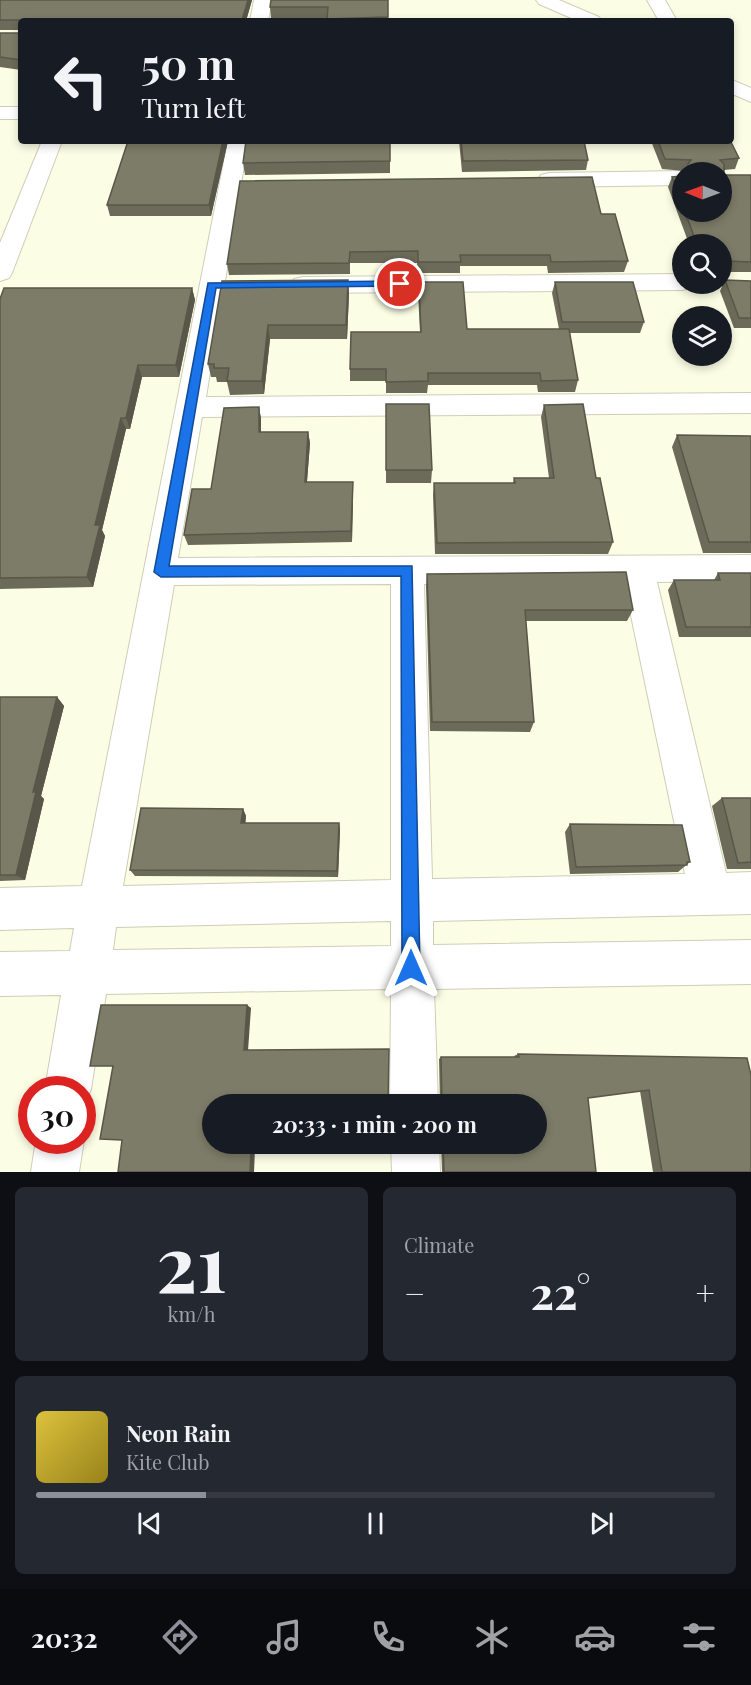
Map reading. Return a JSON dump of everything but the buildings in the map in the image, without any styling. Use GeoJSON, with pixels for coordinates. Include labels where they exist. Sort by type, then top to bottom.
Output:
{"type":"FeatureCollection","features":[{"type":"Feature","properties":{"kind":"street"},"geometry":{"type":"LineString","coordinates":[[260,18],[263,0]]}},
{"type":"Feature","properties":{"kind":"street"},"geometry":{"type":"LineString","coordinates":[[545,0],[586,18]]}},
{"type":"Feature","properties":{"kind":"street"},"geometry":{"type":"LineString","coordinates":[[656,0],[666,18]]}},
{"type":"Feature","properties":{"kind":"street"},"geometry":{"type":"LineString","coordinates":[[734,87],[751,96]]}},
{"type":"Feature","properties":{"kind":"street"},"geometry":{"type":"LineString","coordinates":[[0,113],[18,113]]}},
{"type":"Feature","properties":{"kind":"street"},"geometry":{"type":"LineString","coordinates":[[1,267],[51,144]]}},
{"type":"Feature","properties":{"kind":"street"},"geometry":{"type":"LineString","coordinates":[[70,1076],[190,407],[223,285],[242,184],[238,144]]}},
{"type":"Feature","properties":{"kind":"street"},"geometry":{"type":"LineString","coordinates":[[528,180],[672,178]]}},
{"type":"Feature","properties":{"kind":"street"},"geometry":{"type":"LineString","coordinates":[[0,208],[26,208]]}},
{"type":"Feature","properties":{"kind":"street"},"geometry":{"type":"LineString","coordinates":[[282,285],[672,282]]}},
{"type":"Feature","properties":{"kind":"street"},"geometry":{"type":"LineString","coordinates":[[190,407],[751,403]]}},
{"type":"Feature","properties":{"kind":"street"},"geometry":{"type":"LineString","coordinates":[[161,572],[751,568]]}},
{"type":"Feature","properties":{"kind":"street"},"geometry":{"type":"LineString","coordinates":[[638,569],[710,894]]}},
{"type":"Feature","properties":{"kind":"street"},"geometry":{"type":"LineString","coordinates":[[408,570],[414,1094]]}},
{"type":"Feature","properties":{"kind":"street"},"geometry":{"type":"LineString","coordinates":[[0,909],[751,893]]}},
{"type":"Feature","properties":{"kind":"street"},"geometry":{"type":"LineString","coordinates":[[0,974],[751,962]]}},
{"type":"Feature","properties":{"kind":"street"},"geometry":{"type":"LineString","coordinates":[[55,1172],[58,1154]]}},
{"type":"Feature","properties":{"kind":"street"},"geometry":{"type":"LineString","coordinates":[[415,1154],[416,1172]]}},
{"type":"Feature","properties":{"kind":"route"},"geometry":{"type":"LineString","coordinates":[[400,284],[212,285],[161,572],[408,570],[411,968]]}}]}
